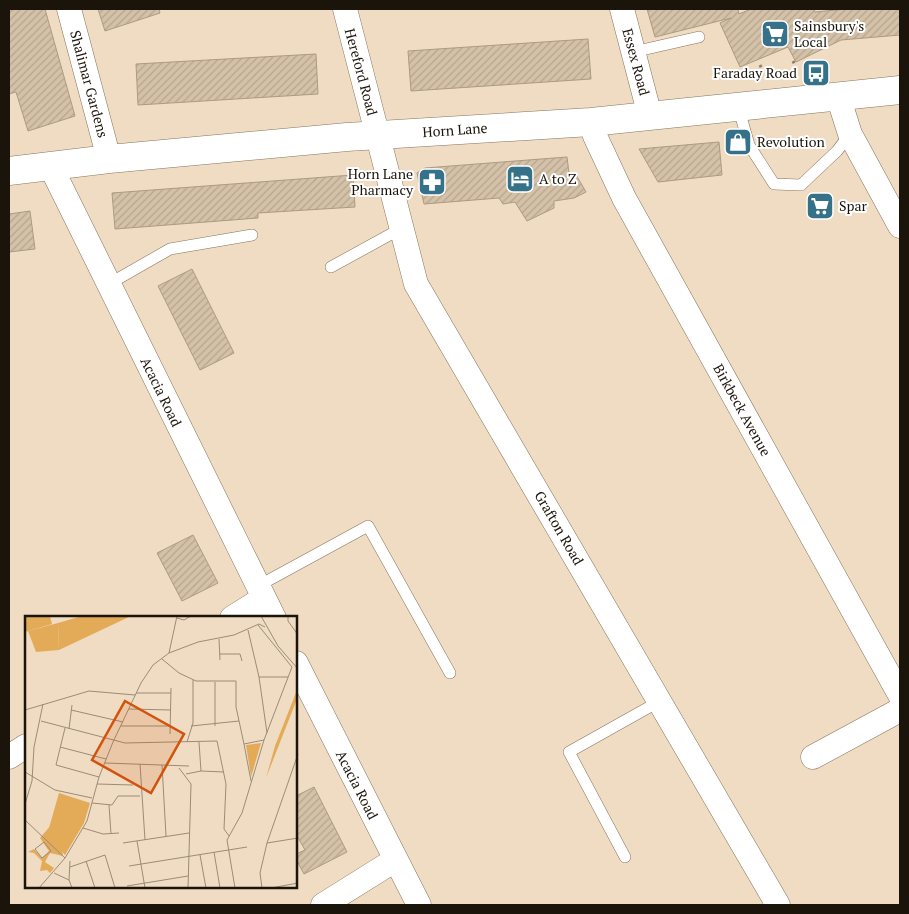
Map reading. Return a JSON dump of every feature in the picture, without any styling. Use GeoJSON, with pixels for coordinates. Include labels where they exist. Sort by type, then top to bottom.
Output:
{"type":"FeatureCollection","features":[{"type":"Feature","properties":{"kind":"main road","name":"Horn Lane"},"geometry":{"type":"LineString","coordinates":[[9,170],[109,159],[378,135],[591,122],[900,90]]}},
{"type":"Feature","properties":{"kind":"street","name":"Shalimar Gardens"},"geometry":{"type":"LineString","coordinates":[[69,9],[109,159]]}},
{"type":"Feature","properties":{"kind":"street","name":"Hereford Road"},"geometry":{"type":"LineString","coordinates":[[345,9],[378,135]]}},
{"type":"Feature","properties":{"kind":"street","name":"Essex Road"},"geometry":{"type":"LineString","coordinates":[[622,9],[650,116]]}},
{"type":"Feature","properties":{"kind":"street"},"geometry":{"type":"LineString","coordinates":[[838,96],[850,134],[900,226]]}},
{"type":"Feature","properties":{"kind":"street","name":"Birkbeck Avenue"},"geometry":{"type":"LineString","coordinates":[[591,122],[595,136],[624,198],[900,695]]}},
{"type":"Feature","properties":{"kind":"street","name":"Grafton Road"},"geometry":{"type":"LineString","coordinates":[[378,135],[416,284],[778,905]]}},
{"type":"Feature","properties":{"kind":"street","name":"Acacia Road"},"geometry":{"type":"LineString","coordinates":[[50,165],[107,285],[265,601]]}},
{"type":"Feature","properties":{"kind":"street"},"geometry":{"type":"LineString","coordinates":[[236,616],[265,601]]}},
{"type":"Feature","properties":{"kind":"street","name":"Acacia Road"},"geometry":{"type":"LineString","coordinates":[[298,668],[418,905]]}},
{"type":"Feature","properties":{"kind":"street"},"geometry":{"type":"LineString","coordinates":[[813,758],[900,710]]}},
{"type":"Feature","properties":{"kind":"street"},"geometry":{"type":"LineString","coordinates":[[9,757],[25,747]]}},
{"type":"Feature","properties":{"kind":"street"},"geometry":{"type":"LineString","coordinates":[[323,905],[395,860]]}},
{"type":"Feature","properties":{"kind":"lane"},"geometry":{"type":"LineString","coordinates":[[634,52],[699,37]]}},
{"type":"Feature","properties":{"kind":"lane"},"geometry":{"type":"LineString","coordinates":[[738,106],[749,145],[774,184],[802,185],[837,152],[850,134]]}},
{"type":"Feature","properties":{"kind":"lane"},"geometry":{"type":"LineString","coordinates":[[331,267],[402,228]]}},
{"type":"Feature","properties":{"kind":"lane"},"geometry":{"type":"LineString","coordinates":[[107,285],[170,249],[252,236]]}},
{"type":"Feature","properties":{"kind":"lane"},"geometry":{"type":"LineString","coordinates":[[265,601],[368,526],[450,673]]}},
{"type":"Feature","properties":{"kind":"lane"},"geometry":{"type":"LineString","coordinates":[[625,857],[569,752],[660,701]]}},
{"type":"Feature","properties":{"kind":"path"},"geometry":{"type":"LineString","coordinates":[[760,65],[762,69]]}},
{"type":"Feature","properties":{"kind":"building"},"geometry":{"type":"Polygon","coordinates":[[[9,9],[45,9],[75,116],[28,131],[16,92],[9,94],[9,9]]]}},
{"type":"Feature","properties":{"kind":"building"},"geometry":{"type":"Polygon","coordinates":[[[98,9],[159,9],[160,13],[105,31],[98,9]]]}},
{"type":"Feature","properties":{"kind":"building"},"geometry":{"type":"Polygon","coordinates":[[[647,9],[738,9],[739,14],[751,9],[814,9],[815,12],[846,9],[900,9],[900,35],[841,40],[796,62],[788,47],[740,67],[720,23],[731,18],[655,37],[647,9]]]}},
{"type":"Feature","properties":{"kind":"building"},"geometry":{"type":"Polygon","coordinates":[[[588,39],[591,79],[411,91],[408,51],[588,39]]]}},
{"type":"Feature","properties":{"kind":"building"},"geometry":{"type":"Polygon","coordinates":[[[316,54],[318,94],[138,105],[136,64],[316,54]]]}},
{"type":"Feature","properties":{"kind":"building"},"geometry":{"type":"Polygon","coordinates":[[[719,142],[722,175],[658,182],[639,149],[719,142]]]}},
{"type":"Feature","properties":{"kind":"building"},"geometry":{"type":"Polygon","coordinates":[[[567,157],[569,173],[575,173],[586,192],[574,198],[554,201],[554,208],[527,221],[515,202],[503,204],[499,198],[424,204],[417,173],[425,168],[567,157]]]}},
{"type":"Feature","properties":{"kind":"building"},"geometry":{"type":"Polygon","coordinates":[[[353,175],[355,207],[258,213],[258,218],[115,229],[112,193],[353,175]]]}},
{"type":"Feature","properties":{"kind":"building"},"geometry":{"type":"Polygon","coordinates":[[[30,211],[35,249],[9,252],[9,214],[30,211]]]}},
{"type":"Feature","properties":{"kind":"building"},"geometry":{"type":"Polygon","coordinates":[[[192,269],[234,353],[200,370],[158,286],[192,269]]]}},
{"type":"Feature","properties":{"kind":"building"},"geometry":{"type":"Polygon","coordinates":[[[193,535],[218,583],[182,601],[157,553],[193,535]]]}},
{"type":"Feature","properties":{"kind":"building"},"geometry":{"type":"Polygon","coordinates":[[[314,787],[347,852],[304,874],[298,863],[298,853],[305,850],[298,838],[298,795],[314,787]]]}},
{"type":"Feature","properties":{"kind":"place","name":"Sainsbury's Local"},"geometry":{"type":"Point","coordinates":[775,34]}},
{"type":"Feature","properties":{"kind":"place","name":"Faraday Road"},"geometry":{"type":"Point","coordinates":[816,73]}},
{"type":"Feature","properties":{"kind":"place","name":"Revolution"},"geometry":{"type":"Point","coordinates":[738,142]}},
{"type":"Feature","properties":{"kind":"place","name":"A to Z"},"geometry":{"type":"Point","coordinates":[520,179]}},
{"type":"Feature","properties":{"kind":"place","name":"Horn Lane Pharmacy"},"geometry":{"type":"Point","coordinates":[432,182]}},
{"type":"Feature","properties":{"kind":"place","name":"Spar"},"geometry":{"type":"Point","coordinates":[820,206]}}]}
